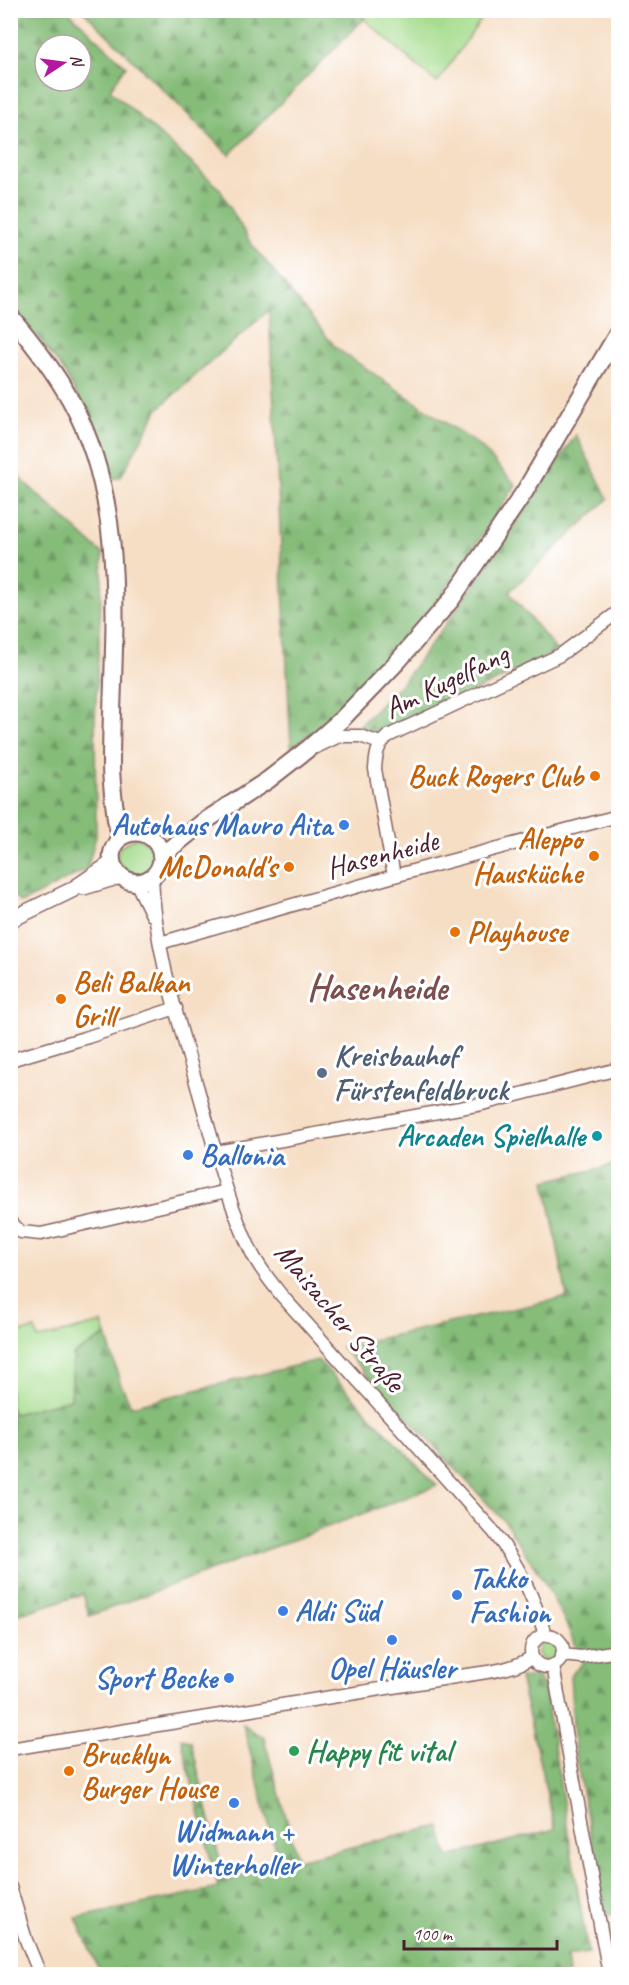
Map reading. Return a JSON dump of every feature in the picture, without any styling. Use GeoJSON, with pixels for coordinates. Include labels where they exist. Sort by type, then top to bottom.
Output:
{"type":"FeatureCollection","features":[{"type":"Feature","properties":{"kind":"main road"},"geometry":{"type":"LineString","coordinates":[[10,316],[33,343],[71,401],[90,446],[110,518],[115,600],[111,768],[112,793],[119,838]]}},
{"type":"Feature","properties":{"kind":"main road"},"geometry":{"type":"LineString","coordinates":[[161,856],[202,823],[268,780],[309,748],[342,719],[398,661],[451,600],[525,491],[618,333]]}},
{"type":"Feature","properties":{"kind":"main road"},"geometry":{"type":"LineString","coordinates":[[112,793],[145,835],[158,844],[161,856],[160,866],[152,876],[123,874],[112,849],[119,838],[127,834],[145,835],[202,823]]}},
{"type":"Feature","properties":{"kind":"street","name":"Am Kugelfang"},"geometry":{"type":"LineString","coordinates":[[394,876],[375,769],[376,753],[380,743],[388,736],[560,655],[618,612]]}},
{"type":"Feature","properties":{"kind":"street"},"geometry":{"type":"LineString","coordinates":[[309,748],[321,746],[339,736],[360,736],[380,743]]}},
{"type":"Feature","properties":{"kind":"street","name":"Hasenheide"},"geometry":{"type":"LineString","coordinates":[[160,944],[394,876],[618,816]]}},
{"type":"Feature","properties":{"kind":"street"},"geometry":{"type":"LineString","coordinates":[[10,920],[72,890],[123,874]]}},
{"type":"Feature","properties":{"kind":"street","name":"Maisacher Straße"},"geometry":{"type":"LineString","coordinates":[[123,874],[156,921]]}},
{"type":"Feature","properties":{"kind":"street","name":"Maisacher Straße"},"geometry":{"type":"LineString","coordinates":[[152,876],[160,944],[176,1008],[227,1191],[251,1252],[271,1282],[494,1532],[531,1591],[545,1635]]}},
{"type":"Feature","properties":{"kind":"street"},"geometry":{"type":"LineString","coordinates":[[10,1060],[176,1008]]}},
{"type":"Feature","properties":{"kind":"street"},"geometry":{"type":"LineString","coordinates":[[216,1152],[482,1104],[618,1070]]}},
{"type":"Feature","properties":{"kind":"street"},"geometry":{"type":"LineString","coordinates":[[10,1222],[21,1232],[41,1234],[227,1191]]}},
{"type":"Feature","properties":{"kind":"street"},"geometry":{"type":"LineString","coordinates":[[554,1666],[542,1666],[532,1657],[531,1646],[534,1641],[545,1635],[552,1635],[562,1645],[562,1655],[554,1666],[609,1974]]}},
{"type":"Feature","properties":{"kind":"street"},"geometry":{"type":"LineString","coordinates":[[562,1655],[581,1657],[618,1651]]}},
{"type":"Feature","properties":{"kind":"street"},"geometry":{"type":"LineString","coordinates":[[10,1749],[460,1676],[519,1665],[532,1657]]}},
{"type":"Feature","properties":{"kind":"street"},"geometry":{"type":"LineString","coordinates":[[10,1887],[26,1940],[40,1974]]}},
{"type":"Feature","properties":{"kind":"green space"},"geometry":{"type":"Polygon","coordinates":[[[363,10],[487,11],[437,83],[364,19],[363,10]]]}},
{"type":"Feature","properties":{"kind":"green space"},"geometry":{"type":"Polygon","coordinates":[[[363,10],[364,19],[229,155],[83,11],[363,10]]]}},
{"type":"Feature","properties":{"kind":"green space"},"geometry":{"type":"Polygon","coordinates":[[[10,11],[68,11],[91,33],[33,33],[33,93],[93,93],[93,35],[126,66],[110,90],[219,188],[250,242],[336,348],[480,446],[516,485],[442,594],[382,666],[316,731],[291,747],[269,310],[158,409],[120,478],[113,478],[89,418],[63,370],[11,303],[10,11]]]}},
{"type":"Feature","properties":{"kind":"green space"},"geometry":{"type":"Polygon","coordinates":[[[576,435],[608,499],[509,592],[557,651],[381,737],[359,726],[402,683],[459,606],[576,435]]]}},
{"type":"Feature","properties":{"kind":"green space"},"geometry":{"type":"Polygon","coordinates":[[[10,469],[103,554],[95,723],[96,836],[87,869],[21,903],[10,893],[10,469]]]}},
{"type":"Feature","properties":{"kind":"green space"},"geometry":{"type":"Polygon","coordinates":[[[138,837],[153,846],[155,864],[141,875],[126,870],[118,859],[121,846],[138,837]]]}},
{"type":"Feature","properties":{"kind":"green space"},"geometry":{"type":"Polygon","coordinates":[[[618,1164],[618,1917],[605,1913],[575,1753],[570,1676],[583,1663],[566,1624],[545,1583],[505,1522],[341,1347],[567,1297],[545,1181],[618,1164]]]}},
{"type":"Feature","properties":{"kind":"green space"},"geometry":{"type":"Polygon","coordinates":[[[102,1323],[106,1335],[73,1355],[71,1399],[14,1414],[10,1407],[10,1335],[35,1329],[38,1339],[102,1323]]]}},
{"type":"Feature","properties":{"kind":"green space"},"geometry":{"type":"Polygon","coordinates":[[[106,1335],[120,1382],[131,1406],[318,1360],[437,1486],[89,1616],[83,1594],[11,1617],[11,1407],[14,1414],[71,1399],[73,1355],[106,1335]]]}},
{"type":"Feature","properties":{"kind":"green space"},"geometry":{"type":"Polygon","coordinates":[[[543,1642],[551,1642],[556,1647],[554,1658],[543,1660],[538,1655],[538,1647],[543,1642]]]}},
{"type":"Feature","properties":{"kind":"green space"},"geometry":{"type":"Polygon","coordinates":[[[538,1677],[544,1686],[588,1953],[567,1956],[569,1974],[101,1974],[76,1918],[218,1888],[181,1738],[191,1742],[225,1882],[279,1864],[243,1724],[264,1738],[298,1860],[440,1826],[448,1857],[555,1829],[520,1678],[538,1677]]]}},
{"type":"Feature","properties":{"kind":"place","name":"Buck Rogers Club"},"geometry":{"type":"Point","coordinates":[595,776]}},
{"type":"Feature","properties":{"kind":"place","name":"Autohaus Mauro Aita"},"geometry":{"type":"Point","coordinates":[344,825]}},
{"type":"Feature","properties":{"kind":"place","name":"Aleppo Hausküche"},"geometry":{"type":"Point","coordinates":[594,856]}},
{"type":"Feature","properties":{"kind":"place","name":"McDonald's"},"geometry":{"type":"Point","coordinates":[289,867]}},
{"type":"Feature","properties":{"kind":"place","name":"Playhouse"},"geometry":{"type":"Point","coordinates":[455,932]}},
{"type":"Feature","properties":{"kind":"place","name":"Beli Balkan Grill"},"geometry":{"type":"Point","coordinates":[61,999]}},
{"type":"Feature","properties":{"kind":"place","name":"Kreisbauhof Fürstenfeldbruck"},"geometry":{"type":"Point","coordinates":[322,1073]}},
{"type":"Feature","properties":{"kind":"place","name":"Arcaden Spielhalle"},"geometry":{"type":"Point","coordinates":[597,1136]}},
{"type":"Feature","properties":{"kind":"place","name":"Ballonia"},"geometry":{"type":"Point","coordinates":[188,1155]}},
{"type":"Feature","properties":{"kind":"place","name":"Takko Fashion"},"geometry":{"type":"Point","coordinates":[457,1595]}},
{"type":"Feature","properties":{"kind":"place","name":"Aldi Süd"},"geometry":{"type":"Point","coordinates":[283,1611]}},
{"type":"Feature","properties":{"kind":"place","name":"Opel Häusler"},"geometry":{"type":"Point","coordinates":[392,1640]}},
{"type":"Feature","properties":{"kind":"place","name":"Sport Becke"},"geometry":{"type":"Point","coordinates":[229,1678]}},
{"type":"Feature","properties":{"kind":"place","name":"Happy fit vital"},"geometry":{"type":"Point","coordinates":[294,1751]}},
{"type":"Feature","properties":{"kind":"place","name":"Brucklyn Burger House"},"geometry":{"type":"Point","coordinates":[69,1771]}},
{"type":"Feature","properties":{"kind":"place","name":"Widmann + Winterholler"},"geometry":{"type":"Point","coordinates":[234,1803]}},
{"type":"Feature","properties":{"kind":"district","name":"Hasenheide"},"geometry":{"type":"Point","coordinates":[377,987]}}]}
